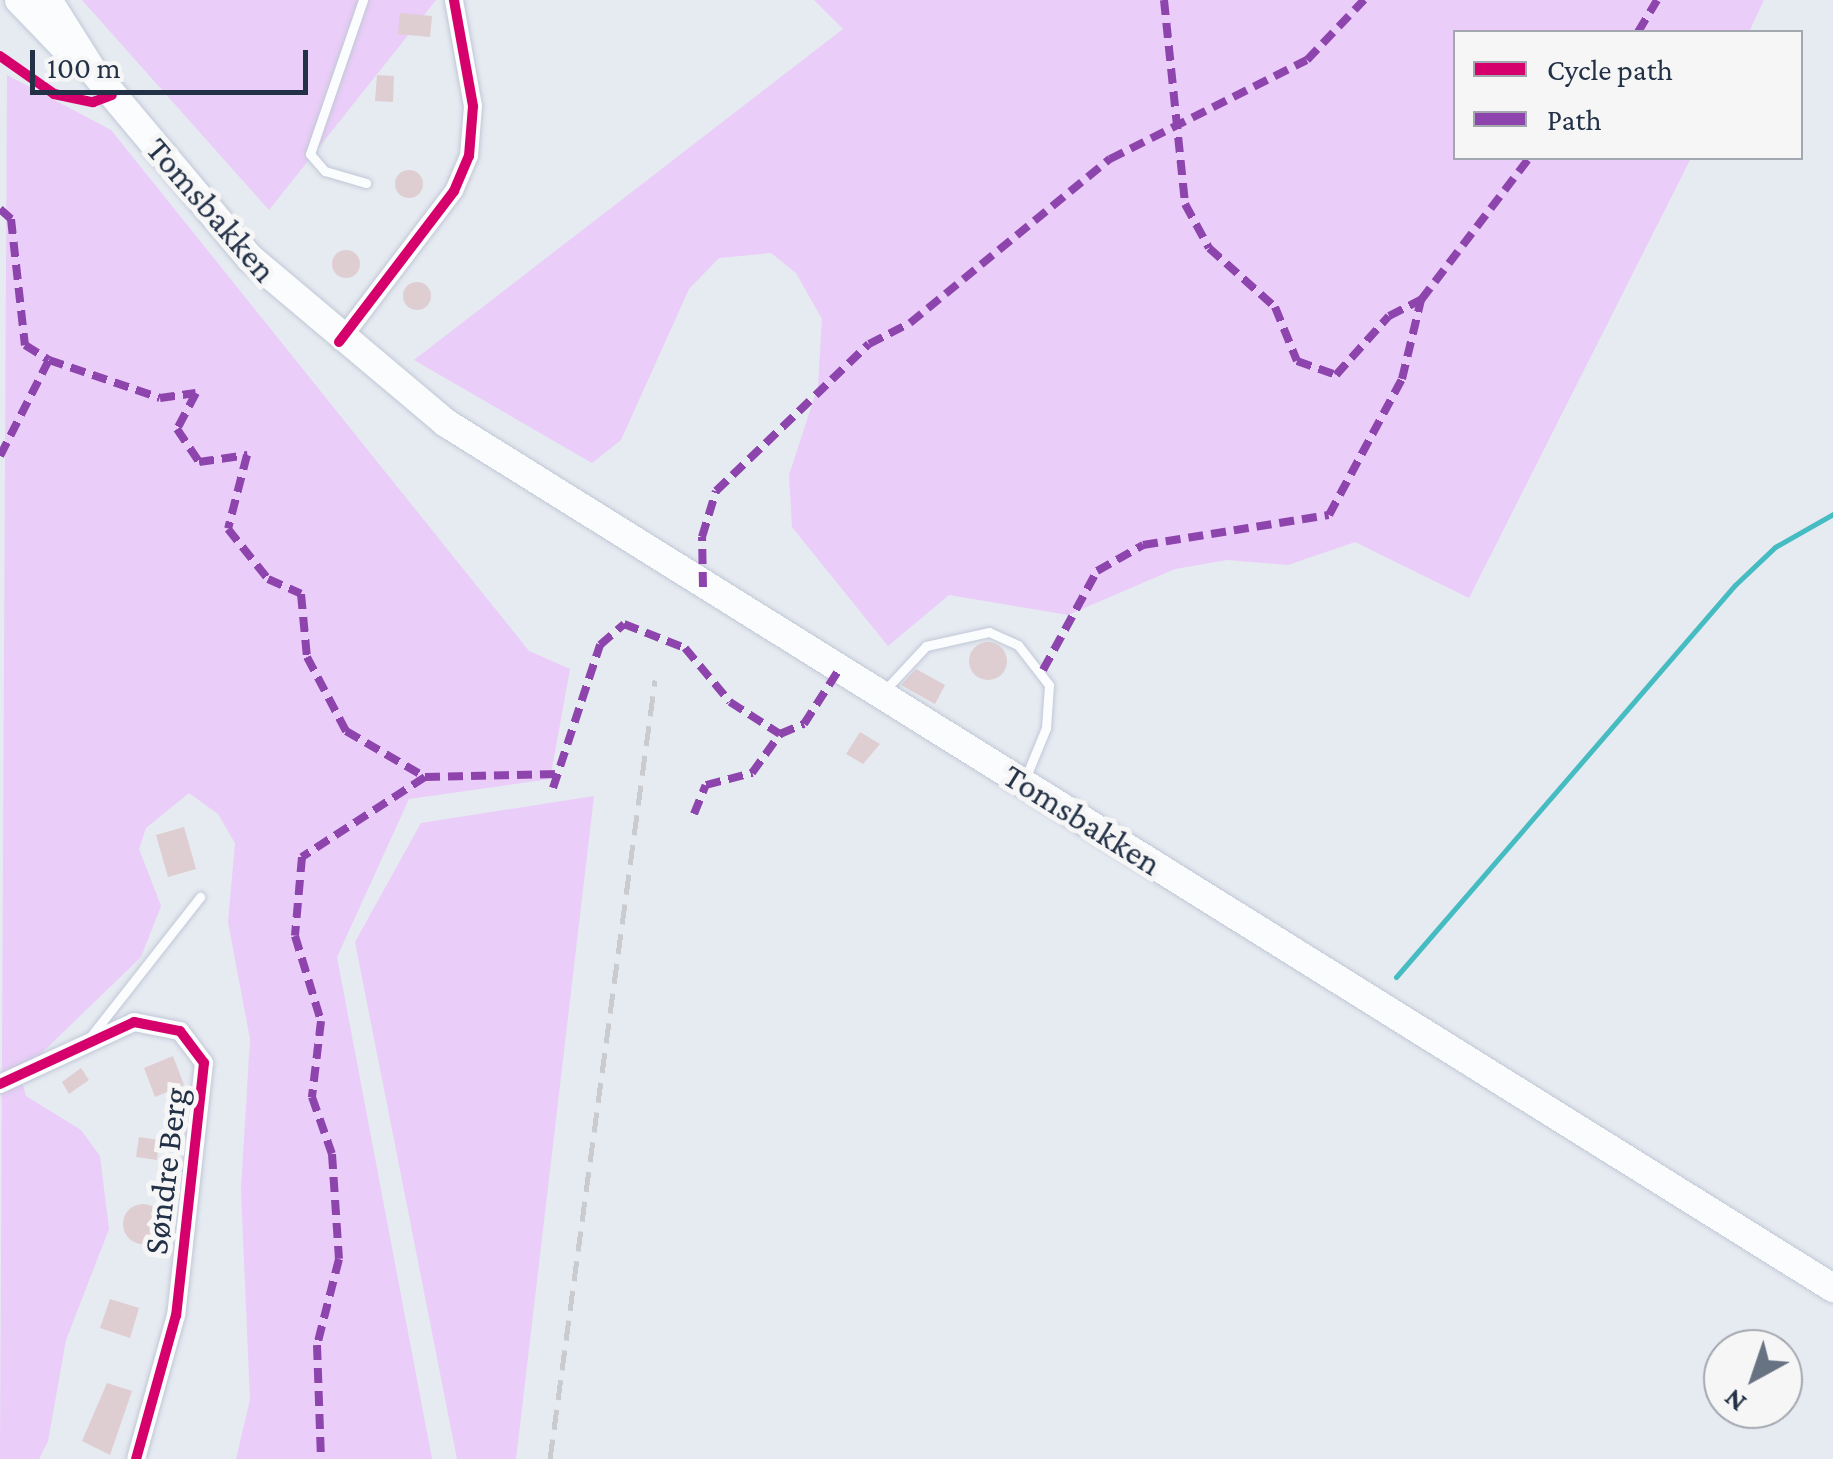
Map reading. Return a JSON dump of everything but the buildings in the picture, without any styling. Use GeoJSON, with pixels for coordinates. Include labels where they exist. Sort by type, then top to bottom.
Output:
{"type":"FeatureCollection","features":[{"type":"Feature","properties":{"kind":"main road","name":"Tomsbakken"},"geometry":{"type":"LineString","coordinates":[[20,0],[92,70],[218,224],[340,342],[521,472],[1833,1288]]}},
{"type":"Feature","properties":{"kind":"main road"},"geometry":{"type":"LineString","coordinates":[[0,1],[20,0]]}},
{"type":"Feature","properties":{"kind":"main road","name":"Tomsbakken"},"geometry":{"type":"LineString","coordinates":[[48,0],[92,70]]}},
{"type":"Feature","properties":{"kind":"street"},"geometry":{"type":"LineString","coordinates":[[340,342],[454,191],[468,156],[473,106],[454,0]]}},
{"type":"Feature","properties":{"kind":"street","name":"Søndre Berg"},"geometry":{"type":"LineString","coordinates":[[0,1084],[91,1036],[158,1021],[196,1042],[204,1063],[176,1315],[136,1459]]}},
{"type":"Feature","properties":{"kind":"lane"},"geometry":{"type":"LineString","coordinates":[[363,0],[310,154],[326,171],[366,183]]}},
{"type":"Feature","properties":{"kind":"lane"},"geometry":{"type":"LineString","coordinates":[[881,697],[926,646],[984,632],[1006,637],[1049,685],[1046,728],[1023,784]]}},
{"type":"Feature","properties":{"kind":"lane"},"geometry":{"type":"LineString","coordinates":[[91,1036],[200,896]]}},
{"type":"Feature","properties":{"kind":"shaded area"},"geometry":{"type":"Polygon","coordinates":[[[82,0],[436,0],[269,210],[82,0]]]}},
{"type":"Feature","properties":{"kind":"shaded area"},"geometry":{"type":"Polygon","coordinates":[[[814,0],[1764,0],[1750,30],[1453,30],[1453,160],[1690,160],[1469,598],[1355,542],[1288,565],[1227,560],[1175,569],[1068,615],[949,595],[888,646],[792,527],[789,475],[818,386],[822,319],[796,273],[771,253],[719,258],[689,289],[621,440],[592,463],[414,360],[843,29],[814,0]]]}},
{"type":"Feature","properties":{"kind":"shaded area"},"geometry":{"type":"Polygon","coordinates":[[[7,75],[111,130],[529,651],[570,669],[550,779],[409,799],[337,957],[432,1459],[236,1459],[250,1400],[241,1190],[250,1039],[228,922],[235,843],[218,814],[189,793],[146,828],[139,849],[161,906],[141,957],[20,1074],[26,1096],[81,1130],[100,1156],[109,1229],[66,1340],[48,1441],[39,1459],[0,1459],[7,75]]]}},
{"type":"Feature","properties":{"kind":"shaded area"},"geometry":{"type":"Polygon","coordinates":[[[594,796],[516,1459],[457,1459],[355,942],[421,823],[594,796]]]}},
{"type":"Feature","properties":{"kind":"waterway"},"geometry":{"type":"LineString","coordinates":[[1396,977],[1735,585],[1775,547],[1833,514]]}},
{"type":"Feature","properties":{"kind":"railway"},"geometry":{"type":"LineString","coordinates":[[550,1459],[655,680]]}},
{"type":"Feature","properties":{"kind":"marked path"},"geometry":{"type":"LineString","coordinates":[[1164,0],[1185,204],[1209,248],[1275,307],[1297,361],[1336,375],[1389,316],[1421,300]]}},
{"type":"Feature","properties":{"kind":"marked path"},"geometry":{"type":"LineString","coordinates":[[703,587],[702,537],[716,491],[869,344],[910,323],[1110,159],[1307,60],[1364,0]]}},
{"type":"Feature","properties":{"kind":"marked path"},"geometry":{"type":"LineString","coordinates":[[1639,30],[1657,0]]}},
{"type":"Feature","properties":{"kind":"marked path"},"geometry":{"type":"LineString","coordinates":[[1043,670],[1097,571],[1143,545],[1329,515],[1402,379],[1421,300],[1527,160]]}},
{"type":"Feature","properties":{"kind":"marked path"},"geometry":{"type":"LineString","coordinates":[[0,209],[11,219],[25,345],[49,360]]}},
{"type":"Feature","properties":{"kind":"marked path"},"geometry":{"type":"LineString","coordinates":[[0,456],[49,360],[160,398],[196,393],[177,429],[199,462],[247,455],[228,529],[268,579],[301,594],[307,657],[346,731],[425,777],[302,857],[295,936],[321,1021],[312,1097],[332,1154],[339,1259],[317,1345],[321,1459]]}},
{"type":"Feature","properties":{"kind":"marked path"},"geometry":{"type":"LineString","coordinates":[[553,788],[600,645],[624,624],[685,648],[730,702],[780,734],[804,724],[838,671]]}},
{"type":"Feature","properties":{"kind":"marked path"},"geometry":{"type":"LineString","coordinates":[[694,814],[706,785],[752,773],[780,734]]}},
{"type":"Feature","properties":{"kind":"marked path"},"geometry":{"type":"LineString","coordinates":[[425,777],[559,774]]}},
{"type":"Feature","properties":{"kind":"cycle path"},"geometry":{"type":"LineString","coordinates":[[339,342],[454,191],[469,156],[473,106],[454,0]]}},
{"type":"Feature","properties":{"kind":"cycle path"},"geometry":{"type":"LineString","coordinates":[[0,56],[54,94],[93,102],[112,95]]}},
{"type":"Feature","properties":{"kind":"cycle path"},"geometry":{"type":"LineString","coordinates":[[0,1084],[134,1022],[180,1031],[204,1063],[176,1315],[136,1459]]}}]}
